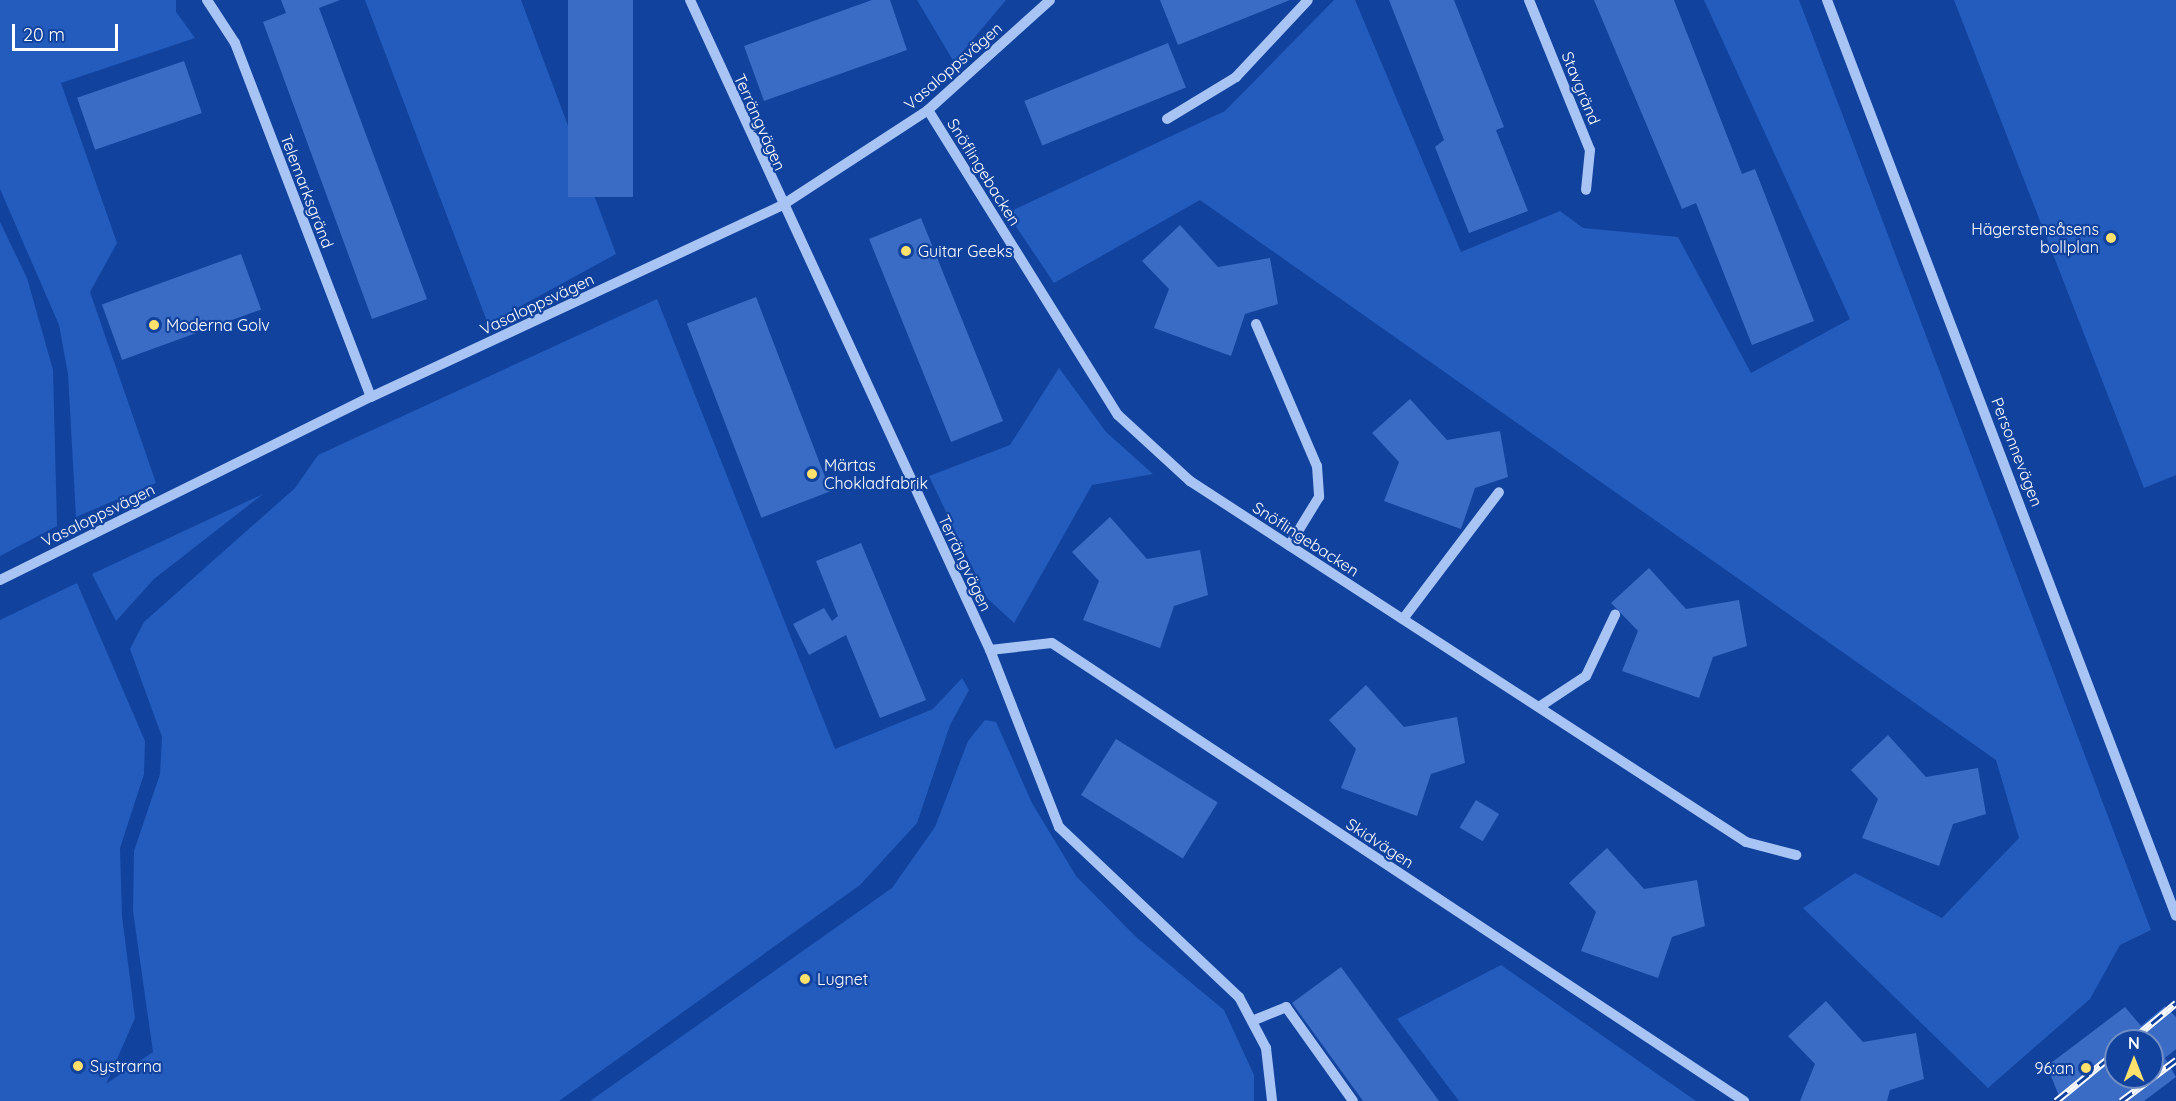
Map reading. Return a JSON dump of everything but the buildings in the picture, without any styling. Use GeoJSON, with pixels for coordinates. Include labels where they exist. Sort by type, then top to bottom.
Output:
{"type":"FeatureCollection","features":[{"type":"Feature","properties":{"kind":"street","name":"Telemarksgränd"},"geometry":{"type":"LineString","coordinates":[[207,0],[236,43],[371,398]]}},
{"type":"Feature","properties":{"kind":"street","name":"Terrängvägen"},"geometry":{"type":"LineString","coordinates":[[690,0],[781,206],[990,650],[1059,827],[1239,997],[1266,1048],[1272,1101]]}},
{"type":"Feature","properties":{"kind":"street","name":"Vasaloppsvägen"},"geometry":{"type":"LineString","coordinates":[[0,580],[371,398],[781,206],[928,110],[1050,0]]}},
{"type":"Feature","properties":{"kind":"street"},"geometry":{"type":"LineString","coordinates":[[1167,119],[1236,77],[1308,0]]}},
{"type":"Feature","properties":{"kind":"street","name":"Stavgränd"},"geometry":{"type":"LineString","coordinates":[[1529,0],[1590,150],[1586,190]]}},
{"type":"Feature","properties":{"kind":"street","name":"Personnevägen"},"geometry":{"type":"LineString","coordinates":[[1827,0],[2176,916]]}},
{"type":"Feature","properties":{"kind":"street","name":"Snöflingebacken"},"geometry":{"type":"LineString","coordinates":[[928,110],[1118,415],[1190,481],[1746,842],[1796,855]]}},
{"type":"Feature","properties":{"kind":"street"},"geometry":{"type":"LineString","coordinates":[[1256,324],[1317,465],[1319,496],[1289,546]]}},
{"type":"Feature","properties":{"kind":"street"},"geometry":{"type":"LineString","coordinates":[[1402,619],[1499,492]]}},
{"type":"Feature","properties":{"kind":"street"},"geometry":{"type":"LineString","coordinates":[[1539,707],[1586,676],[1615,615]]}},
{"type":"Feature","properties":{"kind":"street","name":"Skidvägen"},"geometry":{"type":"LineString","coordinates":[[990,650],[1052,644],[1744,1101]]}},
{"type":"Feature","properties":{"kind":"street"},"geometry":{"type":"LineString","coordinates":[[1252,1021],[1286,1007],[1353,1101]]}},
{"type":"Feature","properties":{"kind":"shaded area"},"geometry":{"type":"Polygon","coordinates":[[[0,0],[176,0],[176,12],[195,38],[61,83],[117,243],[90,292],[156,483],[76,517],[68,374],[59,325],[0,189],[0,0]]]}},
{"type":"Feature","properties":{"kind":"shaded area"},"geometry":{"type":"Polygon","coordinates":[[[365,0],[521,0],[616,254],[488,324],[365,0]]]}},
{"type":"Feature","properties":{"kind":"shaded area"},"geometry":{"type":"Polygon","coordinates":[[[917,0],[1006,0],[954,62],[917,0]]]}},
{"type":"Feature","properties":{"kind":"shaded area"},"geometry":{"type":"Polygon","coordinates":[[[1334,0],[1355,0],[1461,252],[1560,211],[1583,228],[1678,237],[1751,373],[1850,319],[1704,0],[1799,0],[2151,930],[2120,945],[2090,999],[1988,1088],[1803,908],[1855,873],[1942,918],[2019,838],[1996,760],[1200,200],[1054,283],[1007,213],[1225,111],[1334,0]]]}},
{"type":"Feature","properties":{"kind":"shaded area","name":"Hägerstensåsens bollplan"},"geometry":{"type":"Polygon","coordinates":[[[1954,0],[2176,0],[2176,475],[2144,488],[1954,0]]]}},
{"type":"Feature","properties":{"kind":"shaded area"},"geometry":{"type":"Polygon","coordinates":[[[0,222],[27,278],[53,370],[57,526],[0,556],[0,222]]]}},
{"type":"Feature","properties":{"kind":"shaded area"},"geometry":{"type":"Polygon","coordinates":[[[657,299],[835,749],[933,709],[962,678],[969,690],[950,725],[917,823],[860,885],[559,1101],[0,1101],[0,620],[77,583],[145,741],[144,774],[120,848],[122,916],[135,1018],[106,1084],[153,1052],[133,911],[134,851],[160,774],[162,737],[130,649],[144,622],[295,488],[318,455],[657,299]]]}},
{"type":"Feature","properties":{"kind":"shaded area"},"geometry":{"type":"Polygon","coordinates":[[[1059,368],[1106,432],[1153,474],[1092,485],[1014,623],[987,598],[929,476],[1010,445],[1059,368]]]}},
{"type":"Feature","properties":{"kind":"shaded area"},"geometry":{"type":"Polygon","coordinates":[[[263,494],[154,579],[116,621],[92,574],[263,494]]]}},
{"type":"Feature","properties":{"kind":"shaded area"},"geometry":{"type":"Polygon","coordinates":[[[985,720],[996,722],[1032,803],[1076,876],[1136,937],[1224,1010],[1254,1075],[1254,1101],[590,1101],[892,888],[935,827],[968,741],[985,720]]]}},
{"type":"Feature","properties":{"kind":"shaded area"},"geometry":{"type":"Polygon","coordinates":[[[1501,965],[1696,1101],[1459,1101],[1397,1019],[1501,965]]]}},
{"type":"Feature","properties":{"kind":"railway"},"geometry":{"type":"LineString","coordinates":[[2145,1029],[2176,1003]]}},
{"type":"Feature","properties":{"kind":"railway"},"geometry":{"type":"LineString","coordinates":[[2121,1101],[2176,1060]]}},
{"type":"Feature","properties":{"kind":"railway"},"geometry":{"type":"LineString","coordinates":[[2056,1101],[2104,1062]]}},
{"type":"Feature","properties":{"kind":"place","name":"Hägerstensåsens bollplan"},"geometry":{"type":"Point","coordinates":[2111,238]}},
{"type":"Feature","properties":{"kind":"place","name":"Guitar Geeks"},"geometry":{"type":"Point","coordinates":[906,251]}},
{"type":"Feature","properties":{"kind":"place","name":"Moderna Golv"},"geometry":{"type":"Point","coordinates":[154,325]}},
{"type":"Feature","properties":{"kind":"place","name":"Märtas Chokladfabrik"},"geometry":{"type":"Point","coordinates":[812,474]}},
{"type":"Feature","properties":{"kind":"place","name":"Lugnet"},"geometry":{"type":"Point","coordinates":[805,979]}},
{"type":"Feature","properties":{"kind":"place","name":"Systrarna"},"geometry":{"type":"Point","coordinates":[78,1066]}},
{"type":"Feature","properties":{"kind":"place","name":"96:an"},"geometry":{"type":"Point","coordinates":[2086,1068]}}]}
